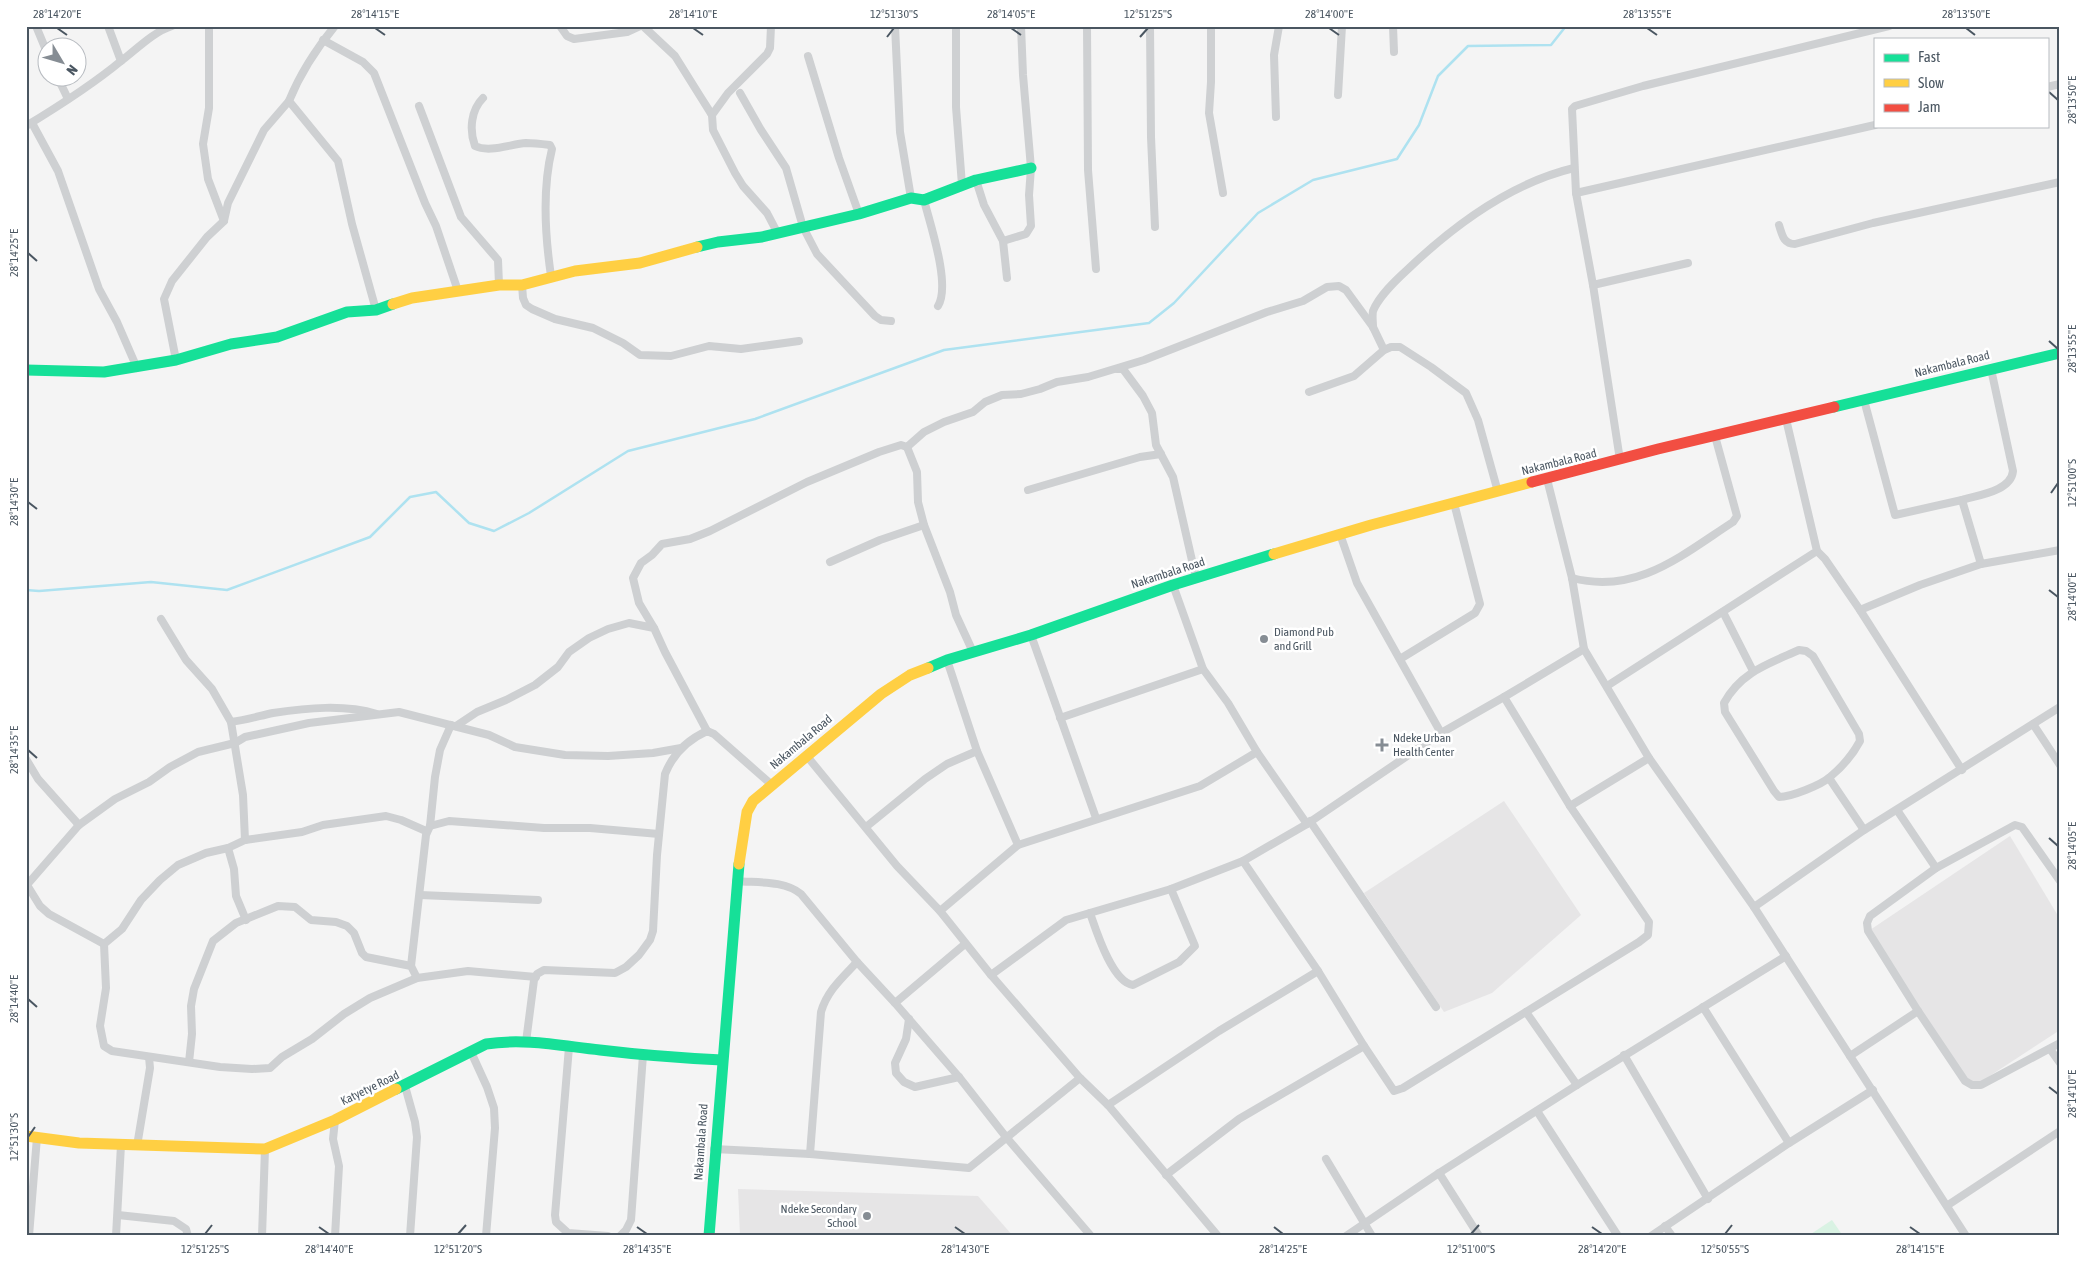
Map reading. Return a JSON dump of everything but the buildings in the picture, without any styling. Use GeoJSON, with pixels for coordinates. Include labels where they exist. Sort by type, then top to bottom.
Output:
{"type":"FeatureCollection","features":[{"type":"Feature","properties":{"kind":"main road"},"geometry":{"type":"LineString","coordinates":[[26,370],[104,372],[137,368],[176,360],[231,344],[277,337],[347,312],[376,310],[412,298],[499,285],[522,285],[551,276],[620,264],[640,263],[718,242],[762,237],[859,214],[911,198],[924,200],[976,180],[1031,168]]}},
{"type":"Feature","properties":{"kind":"main road","name":"Nakambala Road"},"geometry":{"type":"LineString","coordinates":[[708,1236],[736,881],[747,812],[753,801],[806,755],[888,689],[910,674],[946,660],[1031,635],[1172,585],[1340,534],[1715,436],[2060,353]]}},
{"type":"Feature","properties":{"kind":"main road","name":"Katyetye Road"},"geometry":{"type":"LineString","coordinates":[[32,1136],[79,1143],[265,1149],[335,1120],[486,1044],[499,1042],[526,1042],[643,1055],[722,1060]]}},
{"type":"Feature","properties":{"kind":"street"},"geometry":{"type":"LineString","coordinates":[[36,26],[41,38]]}},
{"type":"Feature","properties":{"kind":"street"},"geometry":{"type":"LineString","coordinates":[[108,26],[121,61]]}},
{"type":"Feature","properties":{"kind":"street"},"geometry":{"type":"LineString","coordinates":[[137,368],[117,322],[99,289],[58,171],[29,125],[121,61],[137,47],[172,26]]}},
{"type":"Feature","properties":{"kind":"street"},"geometry":{"type":"LineString","coordinates":[[210,26],[208,108],[203,144],[208,179],[224,221]]}},
{"type":"Feature","properties":{"kind":"street"},"geometry":{"type":"LineString","coordinates":[[176,360],[165,295],[172,281],[189,263],[207,237],[224,221],[228,203],[264,130],[289,101],[296,83],[323,40],[335,26]]}},
{"type":"Feature","properties":{"kind":"street"},"geometry":{"type":"LineString","coordinates":[[560,26],[567,36],[574,39],[627,32],[640,26]]}},
{"type":"Feature","properties":{"kind":"street"},"geometry":{"type":"LineString","coordinates":[[644,26],[674,56],[712,115],[713,130],[735,173],[743,186],[767,213],[777,232]]}},
{"type":"Feature","properties":{"kind":"street"},"geometry":{"type":"LineString","coordinates":[[712,115],[728,93],[767,54],[770,48],[771,26]]}},
{"type":"Feature","properties":{"kind":"street"},"geometry":{"type":"LineString","coordinates":[[895,26],[900,132],[911,198]]}},
{"type":"Feature","properties":{"kind":"street"},"geometry":{"type":"LineString","coordinates":[[956,26],[956,108],[962,185]]}},
{"type":"Feature","properties":{"kind":"street"},"geometry":{"type":"LineString","coordinates":[[1003,241],[1026,234],[1030,230],[1029,195],[1031,168],[1021,26]]}},
{"type":"Feature","properties":{"kind":"street"},"geometry":{"type":"LineString","coordinates":[[1087,26],[1088,170],[1096,269]]}},
{"type":"Feature","properties":{"kind":"street"},"geometry":{"type":"LineString","coordinates":[[1150,26],[1151,137],[1155,227]]}},
{"type":"Feature","properties":{"kind":"street"},"geometry":{"type":"LineString","coordinates":[[1211,26],[1212,82],[1209,113],[1223,193]]}},
{"type":"Feature","properties":{"kind":"street"},"geometry":{"type":"LineString","coordinates":[[1276,117],[1274,56],[1279,26]]}},
{"type":"Feature","properties":{"kind":"street"},"geometry":{"type":"LineString","coordinates":[[1338,95],[1342,26]]}},
{"type":"Feature","properties":{"kind":"street"},"geometry":{"type":"LineString","coordinates":[[1393,26],[1394,52]]}},
{"type":"Feature","properties":{"kind":"street"},"geometry":{"type":"LineString","coordinates":[[1620,460],[1593,285],[1576,193],[1572,110],[1575,106],[1643,86],[1866,29],[1890,26]]}},
{"type":"Feature","properties":{"kind":"street"},"geometry":{"type":"LineString","coordinates":[[323,40],[363,62],[374,73],[439,234],[458,291]]}},
{"type":"Feature","properties":{"kind":"street"},"geometry":{"type":"LineString","coordinates":[[808,56],[839,158],[859,214]]}},
{"type":"Feature","properties":{"kind":"street"},"geometry":{"type":"LineString","coordinates":[[63,88],[68,99]]}},
{"type":"Feature","properties":{"kind":"street"},"geometry":{"type":"LineString","coordinates":[[740,93],[786,168],[803,227],[817,254],[875,316],[880,320],[891,321]]}},
{"type":"Feature","properties":{"kind":"street"},"geometry":{"type":"LineString","coordinates":[[483,98],[476,106],[474,112],[474,141],[476,146],[488,148],[529,143],[550,145],[552,149],[548,167],[546,228],[546,243],[551,276]]}},
{"type":"Feature","properties":{"kind":"street"},"geometry":{"type":"LineString","coordinates":[[289,101],[338,161],[352,224],[376,310]]}},
{"type":"Feature","properties":{"kind":"street"},"geometry":{"type":"LineString","coordinates":[[419,106],[461,217],[498,260],[499,285]]}},
{"type":"Feature","properties":{"kind":"street"},"geometry":{"type":"LineString","coordinates":[[1576,193],[1874,125]]}},
{"type":"Feature","properties":{"kind":"street"},"geometry":{"type":"LineString","coordinates":[[1373,327],[1372,314],[1384,295],[1422,256],[1463,222],[1551,174],[1574,168]]}},
{"type":"Feature","properties":{"kind":"street"},"geometry":{"type":"LineString","coordinates":[[976,180],[984,205],[1003,241],[1007,278]]}},
{"type":"Feature","properties":{"kind":"street"},"geometry":{"type":"LineString","coordinates":[[1779,226],[1784,240],[1794,244],[1873,223],[2060,182]]}},
{"type":"Feature","properties":{"kind":"street"},"geometry":{"type":"LineString","coordinates":[[924,200],[940,263],[943,298],[938,306]]}},
{"type":"Feature","properties":{"kind":"street"},"geometry":{"type":"LineString","coordinates":[[1593,285],[1688,263]]}},
{"type":"Feature","properties":{"kind":"street"},"geometry":{"type":"LineString","coordinates":[[522,285],[523,298],[526,305],[532,309],[556,319],[593,328],[640,355],[671,356],[710,346],[741,349],[799,342]]}},
{"type":"Feature","properties":{"kind":"street"},"geometry":{"type":"LineString","coordinates":[[907,447],[924,432],[944,422],[973,412],[986,402],[1002,395],[1021,394],[1057,382],[1088,377],[1117,369],[1267,312],[1303,301],[1326,287],[1339,286],[1346,290],[1373,327],[1384,350]]}},
{"type":"Feature","properties":{"kind":"street"},"geometry":{"type":"LineString","coordinates":[[1309,392],[1354,376],[1384,350],[1391,347],[1400,347],[1466,393],[1478,420],[1498,492]]}},
{"type":"Feature","properties":{"kind":"street"},"geometry":{"type":"LineString","coordinates":[[1117,369],[1123,370],[1132,380],[1152,412],[1156,444],[1173,477],[1196,578]]}},
{"type":"Feature","properties":{"kind":"street"},"geometry":{"type":"LineString","coordinates":[[1864,400],[1892,512],[1895,515],[1962,500],[2005,486],[2012,476],[1991,369]]}},
{"type":"Feature","properties":{"kind":"street"},"geometry":{"type":"LineString","coordinates":[[1786,419],[1817,551],[1826,559],[1860,610],[1962,770]]}},
{"type":"Feature","properties":{"kind":"street"},"geometry":{"type":"LineString","coordinates":[[1572,578],[1602,584],[1620,581],[1659,569],[1733,522],[1737,516],[1715,436]]}},
{"type":"Feature","properties":{"kind":"street"},"geometry":{"type":"LineString","coordinates":[[772,785],[714,734],[707,731],[639,602],[633,578],[640,563],[652,555],[662,544],[690,539],[710,531],[807,482],[879,452],[901,446],[907,447]]}},
{"type":"Feature","properties":{"kind":"street"},"geometry":{"type":"LineString","coordinates":[[907,447],[917,472],[918,502],[924,524],[950,592],[956,615],[974,652]]}},
{"type":"Feature","properties":{"kind":"street"},"geometry":{"type":"LineString","coordinates":[[1028,490],[1140,457],[1161,454]]}},
{"type":"Feature","properties":{"kind":"street"},"geometry":{"type":"LineString","coordinates":[[1547,479],[1572,578],[1584,649],[1649,758],[1754,906],[1948,1205],[1966,1236]]}},
{"type":"Feature","properties":{"kind":"street"},"geometry":{"type":"LineString","coordinates":[[1962,500],[1981,564]]}},
{"type":"Feature","properties":{"kind":"street"},"geometry":{"type":"LineString","coordinates":[[1400,659],[1475,613],[1480,604],[1454,503]]}},
{"type":"Feature","properties":{"kind":"street"},"geometry":{"type":"LineString","coordinates":[[830,562],[880,540],[924,524]]}},
{"type":"Feature","properties":{"kind":"street"},"geometry":{"type":"LineString","coordinates":[[1340,534],[1356,583],[1441,734]]}},
{"type":"Feature","properties":{"kind":"street"},"geometry":{"type":"LineString","coordinates":[[1860,610],[1920,584],[1981,564],[2060,550]]}},
{"type":"Feature","properties":{"kind":"street"},"geometry":{"type":"LineString","coordinates":[[1607,686],[1817,551]]}},
{"type":"Feature","properties":{"kind":"street"},"geometry":{"type":"LineString","coordinates":[[1172,585],[1203,669],[1228,704],[1256,752],[1308,822],[1436,1007]]}},
{"type":"Feature","properties":{"kind":"street"},"geometry":{"type":"LineString","coordinates":[[1723,612],[1753,670]]}},
{"type":"Feature","properties":{"kind":"street"},"geometry":{"type":"LineString","coordinates":[[162,619],[186,660],[212,689],[231,722],[243,794],[245,840]]}},
{"type":"Feature","properties":{"kind":"street"},"geometry":{"type":"LineString","coordinates":[[417,978],[411,966],[435,777],[440,750],[453,726],[477,712],[535,685],[558,667],[569,652],[589,638],[608,629],[629,623],[654,628]]}},
{"type":"Feature","properties":{"kind":"street"},"geometry":{"type":"LineString","coordinates":[[1031,635],[1096,818]]}},
{"type":"Feature","properties":{"kind":"street"},"geometry":{"type":"LineString","coordinates":[[991,975],[1066,920],[1171,889],[1244,861],[1308,822],[1441,734],[1584,649]]}},
{"type":"Feature","properties":{"kind":"street"},"geometry":{"type":"LineString","coordinates":[[1799,650],[1806,651],[1812,656],[1859,734],[1860,741],[1856,750],[1829,778],[1787,797],[1780,797],[1774,791],[1725,712],[1724,703],[1729,694],[1753,670],[1799,650]]}},
{"type":"Feature","properties":{"kind":"street"},"geometry":{"type":"LineString","coordinates":[[946,660],[977,752],[1018,845]]}},
{"type":"Feature","properties":{"kind":"street"},"geometry":{"type":"LineString","coordinates":[[1060,718],[1203,669]]}},
{"type":"Feature","properties":{"kind":"street"},"geometry":{"type":"LineString","coordinates":[[1244,861],[1318,971],[1394,1091],[1403,1088],[1526,1012],[1648,935],[1649,922],[1570,806],[1504,697]]}},
{"type":"Feature","properties":{"kind":"street"},"geometry":{"type":"LineString","coordinates":[[1754,906],[1864,830],[2060,707]]}},
{"type":"Feature","properties":{"kind":"street"},"geometry":{"type":"LineString","coordinates":[[231,722],[272,714],[341,708],[379,714]]}},
{"type":"Feature","properties":{"kind":"street"},"geometry":{"type":"LineString","coordinates":[[104,944],[49,914],[40,906],[27,885],[79,825],[115,799],[149,782],[170,767],[198,752],[234,743],[245,738],[309,723],[399,712],[489,735],[515,747],[565,755],[608,756],[653,753],[681,748]]}},
{"type":"Feature","properties":{"kind":"street"},"geometry":{"type":"LineString","coordinates":[[2033,724],[2060,764]]}},
{"type":"Feature","properties":{"kind":"street"},"geometry":{"type":"LineString","coordinates":[[526,1042],[536,977],[544,970],[615,973],[626,967],[639,955],[650,940],[653,931],[658,834],[664,774],[669,763],[681,748],[697,735],[707,731]]}},
{"type":"Feature","properties":{"kind":"street"},"geometry":{"type":"LineString","coordinates":[[866,827],[925,779],[947,764],[977,752]]}},
{"type":"Feature","properties":{"kind":"street"},"geometry":{"type":"LineString","coordinates":[[940,911],[1018,845],[1096,818],[1200,786],[1256,752]]}},
{"type":"Feature","properties":{"kind":"street"},"geometry":{"type":"LineString","coordinates":[[806,755],[897,866],[940,911],[991,975],[1080,1078],[1108,1105],[1218,1236]]}},
{"type":"Feature","properties":{"kind":"street"},"geometry":{"type":"LineString","coordinates":[[1570,806],[1649,758]]}},
{"type":"Feature","properties":{"kind":"street"},"geometry":{"type":"LineString","coordinates":[[26,759],[38,779],[79,825]]}},
{"type":"Feature","properties":{"kind":"street"},"geometry":{"type":"LineString","coordinates":[[1829,778],[1864,830]]}},
{"type":"Feature","properties":{"kind":"street"},"geometry":{"type":"LineString","coordinates":[[1897,810],[1936,868]]}},
{"type":"Feature","properties":{"kind":"street"},"geometry":{"type":"LineString","coordinates":[[104,944],[122,929],[141,900],[178,865],[206,853],[228,848],[245,840],[302,832],[323,825],[386,816],[428,829],[449,820],[544,828],[590,828],[658,834]]}},
{"type":"Feature","properties":{"kind":"street"},"geometry":{"type":"LineString","coordinates":[[2060,881],[2022,827],[2014,825],[1936,868],[1870,916],[1866,923],[1868,931],[1918,1011],[1965,1081],[1972,1085],[1981,1084],[2060,1043]]}},
{"type":"Feature","properties":{"kind":"street"},"geometry":{"type":"LineString","coordinates":[[228,848],[234,869],[236,896],[246,920]]}},
{"type":"Feature","properties":{"kind":"street"},"geometry":{"type":"LineString","coordinates":[[736,881],[784,885],[793,888],[801,894],[857,962],[959,1077],[1006,1137],[1091,1236]]}},
{"type":"Feature","properties":{"kind":"street"},"geometry":{"type":"LineString","coordinates":[[1090,913],[1108,959],[1125,982],[1133,985],[1179,962],[1195,946],[1171,889]]}},
{"type":"Feature","properties":{"kind":"street"},"geometry":{"type":"LineString","coordinates":[[420,896],[538,900]]}},
{"type":"Feature","properties":{"kind":"street"},"geometry":{"type":"LineString","coordinates":[[189,1062],[192,1034],[191,1006],[194,989],[213,941],[236,923],[278,906],[295,907],[311,920],[336,922],[347,926],[354,932],[362,953],[366,957],[411,966]]}},
{"type":"Feature","properties":{"kind":"street"},"geometry":{"type":"LineString","coordinates":[[104,944],[106,988],[100,1026],[104,1046],[112,1051],[220,1067],[270,1068],[282,1057],[312,1039],[344,1014],[370,998],[417,978],[468,971],[536,977]]}},
{"type":"Feature","properties":{"kind":"street"},"geometry":{"type":"LineString","coordinates":[[895,1003],[966,944]]}},
{"type":"Feature","properties":{"kind":"street"},"geometry":{"type":"LineString","coordinates":[[1346,1236],[1537,1110],[1786,956]]}},
{"type":"Feature","properties":{"kind":"street"},"geometry":{"type":"LineString","coordinates":[[810,1154],[821,1012],[830,990],[857,962]]}},
{"type":"Feature","properties":{"kind":"street"},"geometry":{"type":"LineString","coordinates":[[1108,1105],[1219,1031],[1318,971]]}},
{"type":"Feature","properties":{"kind":"street"},"geometry":{"type":"LineString","coordinates":[[1703,1007],[1789,1144]]}},
{"type":"Feature","properties":{"kind":"street"},"geometry":{"type":"LineString","coordinates":[[1850,1056],[1918,1011]]}},
{"type":"Feature","properties":{"kind":"street"},"geometry":{"type":"LineString","coordinates":[[1526,1012],[1577,1085]]}},
{"type":"Feature","properties":{"kind":"street"},"geometry":{"type":"LineString","coordinates":[[909,1020],[906,1039],[895,1063],[896,1073],[904,1082],[915,1087],[959,1077]]}},
{"type":"Feature","properties":{"kind":"street"},"geometry":{"type":"LineString","coordinates":[[1166,1175],[1239,1119],[1364,1046]]}},
{"type":"Feature","properties":{"kind":"street"},"geometry":{"type":"LineString","coordinates":[[569,1047],[555,1215],[556,1222],[568,1233],[608,1236]]}},
{"type":"Feature","properties":{"kind":"street"},"geometry":{"type":"LineString","coordinates":[[2050,1049],[2060,1063]]}},
{"type":"Feature","properties":{"kind":"street"},"geometry":{"type":"LineString","coordinates":[[471,1052],[487,1087],[494,1108],[495,1128],[486,1236]]}},
{"type":"Feature","properties":{"kind":"street"},"geometry":{"type":"LineString","coordinates":[[620,1236],[626,1230],[631,1220],[643,1055]]}},
{"type":"Feature","properties":{"kind":"street"},"geometry":{"type":"LineString","coordinates":[[1624,1055],[1708,1199]]}},
{"type":"Feature","properties":{"kind":"street"},"geometry":{"type":"LineString","coordinates":[[137,1146],[150,1068],[149,1057]]}},
{"type":"Feature","properties":{"kind":"street"},"geometry":{"type":"LineString","coordinates":[[714,1149],[810,1154],[970,1168],[1080,1078]]}},
{"type":"Feature","properties":{"kind":"street"},"geometry":{"type":"LineString","coordinates":[[405,1086],[417,1137],[410,1236]]}},
{"type":"Feature","properties":{"kind":"street"},"geometry":{"type":"LineString","coordinates":[[1651,1236],[1872,1090]]}},
{"type":"Feature","properties":{"kind":"street"},"geometry":{"type":"LineString","coordinates":[[1537,1110],[1618,1236]]}},
{"type":"Feature","properties":{"kind":"street"},"geometry":{"type":"LineString","coordinates":[[335,1120],[333,1139],[340,1166],[335,1236]]}},
{"type":"Feature","properties":{"kind":"street"},"geometry":{"type":"LineString","coordinates":[[1948,1205],[2060,1131]]}},
{"type":"Feature","properties":{"kind":"street"},"geometry":{"type":"LineString","coordinates":[[29,1236],[32,1136]]}},
{"type":"Feature","properties":{"kind":"street"},"geometry":{"type":"LineString","coordinates":[[116,1236],[121,1145]]}},
{"type":"Feature","properties":{"kind":"street"},"geometry":{"type":"LineString","coordinates":[[262,1236],[265,1149]]}},
{"type":"Feature","properties":{"kind":"street"},"geometry":{"type":"LineString","coordinates":[[1326,1159],[1366,1223],[1372,1236]]}},
{"type":"Feature","properties":{"kind":"street"},"geometry":{"type":"LineString","coordinates":[[1439,1173],[1479,1236]]}},
{"type":"Feature","properties":{"kind":"street"},"geometry":{"type":"LineString","coordinates":[[118,1215],[174,1221],[186,1230],[188,1236]]}},
{"type":"Feature","properties":{"kind":"street"},"geometry":{"type":"LineString","coordinates":[[1665,1226],[1672,1236]]}},
{"type":"Feature","properties":{"kind":"shaded area"},"geometry":{"type":"Polygon","coordinates":[[[1504,801],[1581,915],[1492,993],[1444,1012],[1364,893],[1504,801]]]}},
{"type":"Feature","properties":{"kind":"shaded area"},"geometry":{"type":"Polygon","coordinates":[[[2010,836],[2060,919],[2060,1030],[1979,1083],[1966,1080],[1867,932],[2010,836]]]}},
{"type":"Feature","properties":{"kind":"shaded area","name":"Ndeke Secondary School"},"geometry":{"type":"Polygon","coordinates":[[[738,1189],[978,1196],[1013,1236],[740,1236],[738,1189]]]}},
{"type":"Feature","properties":{"kind":"green space"},"geometry":{"type":"Polygon","coordinates":[[[1832,1220],[1843,1236],[1808,1236],[1832,1220]]]}},
{"type":"Feature","properties":{"kind":"waterway"},"geometry":{"type":"LineString","coordinates":[[26,590],[39,591],[151,582],[227,590],[370,537],[410,497],[436,492],[469,523],[494,531],[529,513],[628,451],[755,419],[944,350],[1149,323],[1174,303],[1258,213],[1313,180],[1397,159],[1419,125],[1438,76],[1468,46],[1551,45],[1566,26]]}},
{"type":"Feature","properties":{"kind":"traffic: fast"},"geometry":{"type":"LineString","coordinates":[[697,247],[718,242],[762,237],[859,214],[911,198],[924,200],[976,180],[1031,168]]}},
{"type":"Feature","properties":{"kind":"traffic: fast"},"geometry":{"type":"LineString","coordinates":[[26,370],[104,372],[176,360],[231,344],[277,337],[347,312],[376,310],[393,304]]}},
{"type":"Feature","properties":{"kind":"traffic: fast"},"geometry":{"type":"LineString","coordinates":[[1834,407],[2060,353]]}},
{"type":"Feature","properties":{"kind":"traffic: fast"},"geometry":{"type":"LineString","coordinates":[[928,668],[947,660],[1031,635],[1173,585],[1274,554]]}},
{"type":"Feature","properties":{"kind":"traffic: fast"},"geometry":{"type":"LineString","coordinates":[[709,1236],[739,864]]}},
{"type":"Feature","properties":{"kind":"traffic: fast"},"geometry":{"type":"LineString","coordinates":[[396,1089],[486,1044],[501,1042],[543,1043],[646,1055],[722,1060]]}},
{"type":"Feature","properties":{"kind":"traffic: slow"},"geometry":{"type":"LineString","coordinates":[[393,304],[412,298],[499,285],[522,285],[575,271],[640,263],[697,247]]}},
{"type":"Feature","properties":{"kind":"traffic: slow"},"geometry":{"type":"LineString","coordinates":[[1274,554],[1371,525],[1532,482]]}},
{"type":"Feature","properties":{"kind":"traffic: slow"},"geometry":{"type":"LineString","coordinates":[[739,864],[747,812],[753,801],[881,694],[910,675],[928,668]]}},
{"type":"Feature","properties":{"kind":"traffic: slow"},"geometry":{"type":"LineString","coordinates":[[26,1136],[79,1143],[265,1149],[335,1120],[396,1089]]}},
{"type":"Feature","properties":{"kind":"traffic: jam"},"geometry":{"type":"LineString","coordinates":[[1532,482],[1658,449],[1834,407]]}},
{"type":"Feature","properties":{"kind":"place","name":"Diamond Pub and Grill"},"geometry":{"type":"Point","coordinates":[1264,639]}},
{"type":"Feature","properties":{"kind":"place","name":"Ndeke Urban Health Center"},"geometry":{"type":"Point","coordinates":[1382,745]}},
{"type":"Feature","properties":{"kind":"place","name":"Ndeke Secondary School"},"geometry":{"type":"Point","coordinates":[867,1216]}}]}
